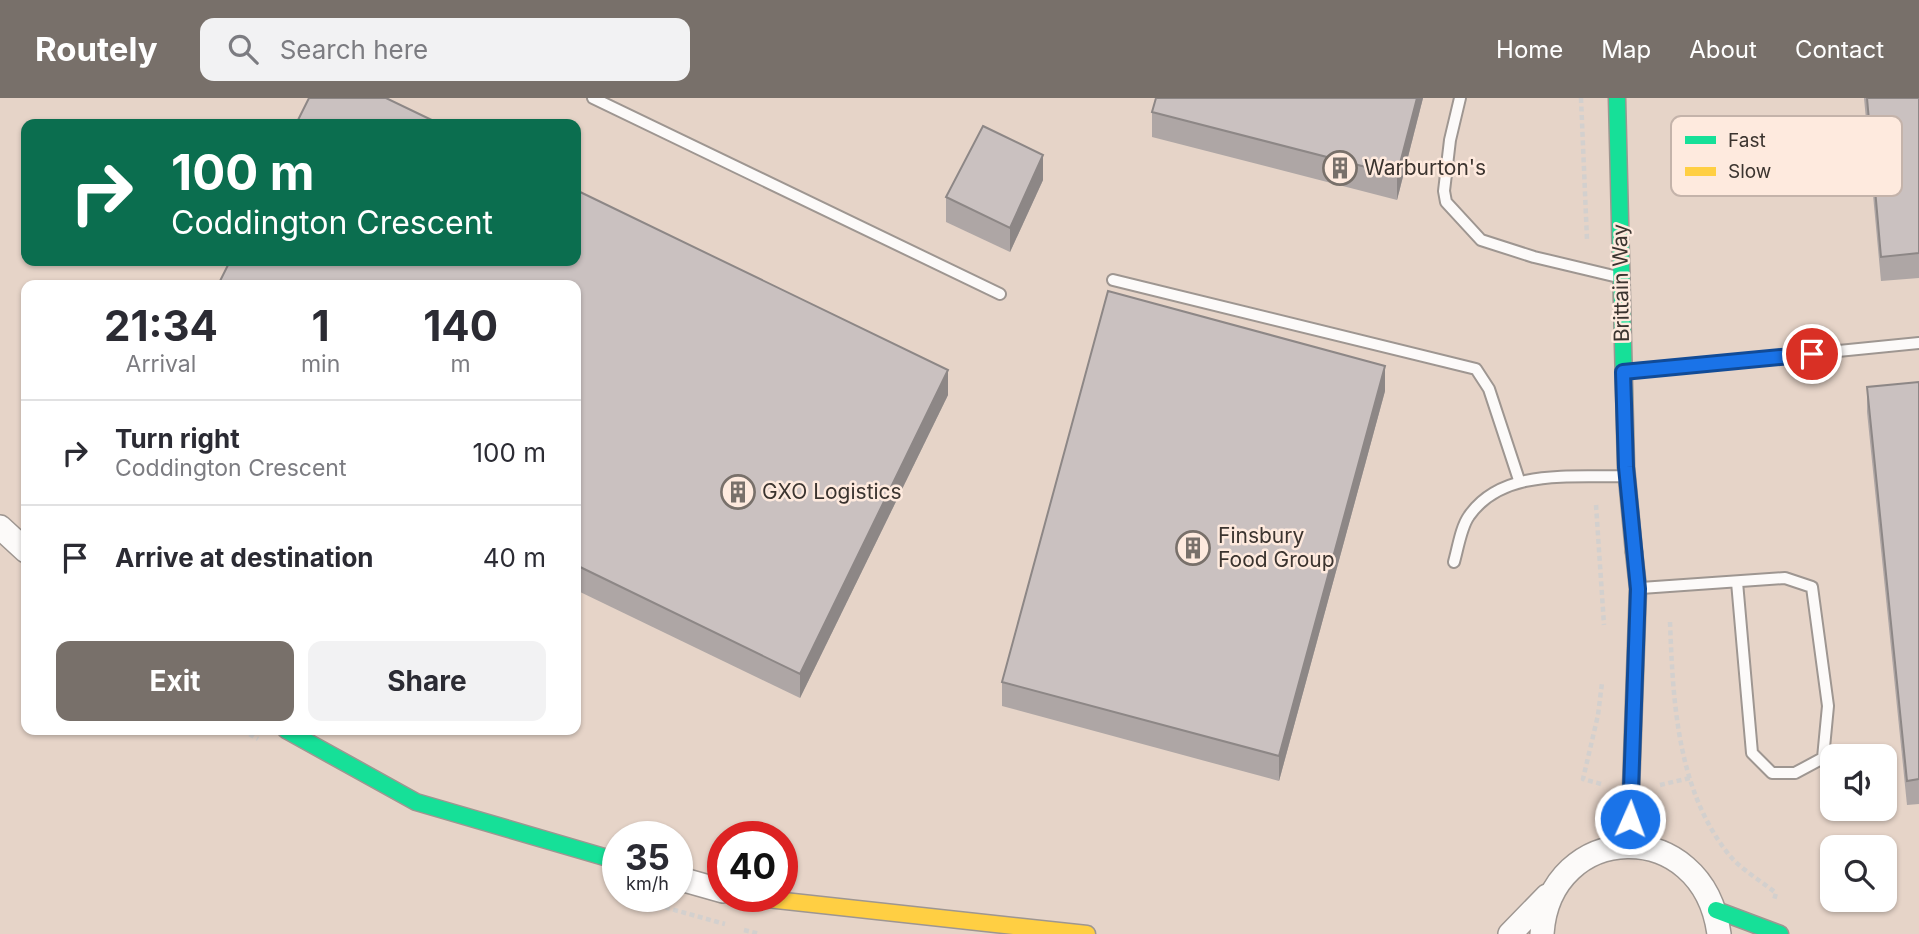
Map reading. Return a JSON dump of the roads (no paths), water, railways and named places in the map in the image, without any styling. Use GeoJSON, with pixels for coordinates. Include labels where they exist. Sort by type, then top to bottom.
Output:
{"type":"FeatureCollection","features":[{"type":"Feature","properties":{"kind":"street","name":"Brittain Way"},"geometry":{"type":"LineString","coordinates":[[1616,98],[1626,476],[1638,589],[1629,846]]}},
{"type":"Feature","properties":{"kind":"street"},"geometry":{"type":"LineString","coordinates":[[0,527],[21,546]]}},
{"type":"Feature","properties":{"kind":"street"},"geometry":{"type":"LineString","coordinates":[[295,735],[416,802],[602,856]]}},
{"type":"Feature","properties":{"kind":"street"},"geometry":{"type":"LineString","coordinates":[[1510,934],[1570,870],[1592,855],[1629,846],[1667,854],[1689,867],[1705,887],[1716,910],[1719,934]]}},
{"type":"Feature","properties":{"kind":"street"},"geometry":{"type":"LineString","coordinates":[[1542,934],[1543,916],[1553,890]]}},
{"type":"Feature","properties":{"kind":"street"},"geometry":{"type":"LineString","coordinates":[[798,902],[1087,934]]}},
{"type":"Feature","properties":{"kind":"street"},"geometry":{"type":"LineString","coordinates":[[1716,910],[1780,934]]}},
{"type":"Feature","properties":{"kind":"lane"},"geometry":{"type":"LineString","coordinates":[[593,98],[1000,294]]}},
{"type":"Feature","properties":{"kind":"lane"},"geometry":{"type":"LineString","coordinates":[[1460,98],[1450,140],[1444,191],[1446,202],[1481,240],[1534,257],[1621,277]]}},
{"type":"Feature","properties":{"kind":"lane"},"geometry":{"type":"LineString","coordinates":[[1113,280],[1476,369],[1489,389],[1519,480]]}},
{"type":"Feature","properties":{"kind":"lane"},"geometry":{"type":"LineString","coordinates":[[1623,372],[1919,343]]}},
{"type":"Feature","properties":{"kind":"lane"},"geometry":{"type":"LineString","coordinates":[[1454,562],[1468,516],[1492,494],[1519,480],[1626,476]]}},
{"type":"Feature","properties":{"kind":"lane"},"geometry":{"type":"LineString","coordinates":[[1638,589],[1785,578],[1812,587],[1828,706],[1824,758],[1795,773],[1772,773],[1752,753],[1737,582]]}},
{"type":"Feature","properties":{"kind":"place","name":"Warburton's"},"geometry":{"type":"Point","coordinates":[1340,168]}},
{"type":"Feature","properties":{"kind":"place","name":"GXO Logistics"},"geometry":{"type":"Point","coordinates":[738,492]}},
{"type":"Feature","properties":{"kind":"place","name":"Finsbury Food Group"},"geometry":{"type":"Point","coordinates":[1193,548]}}]}
